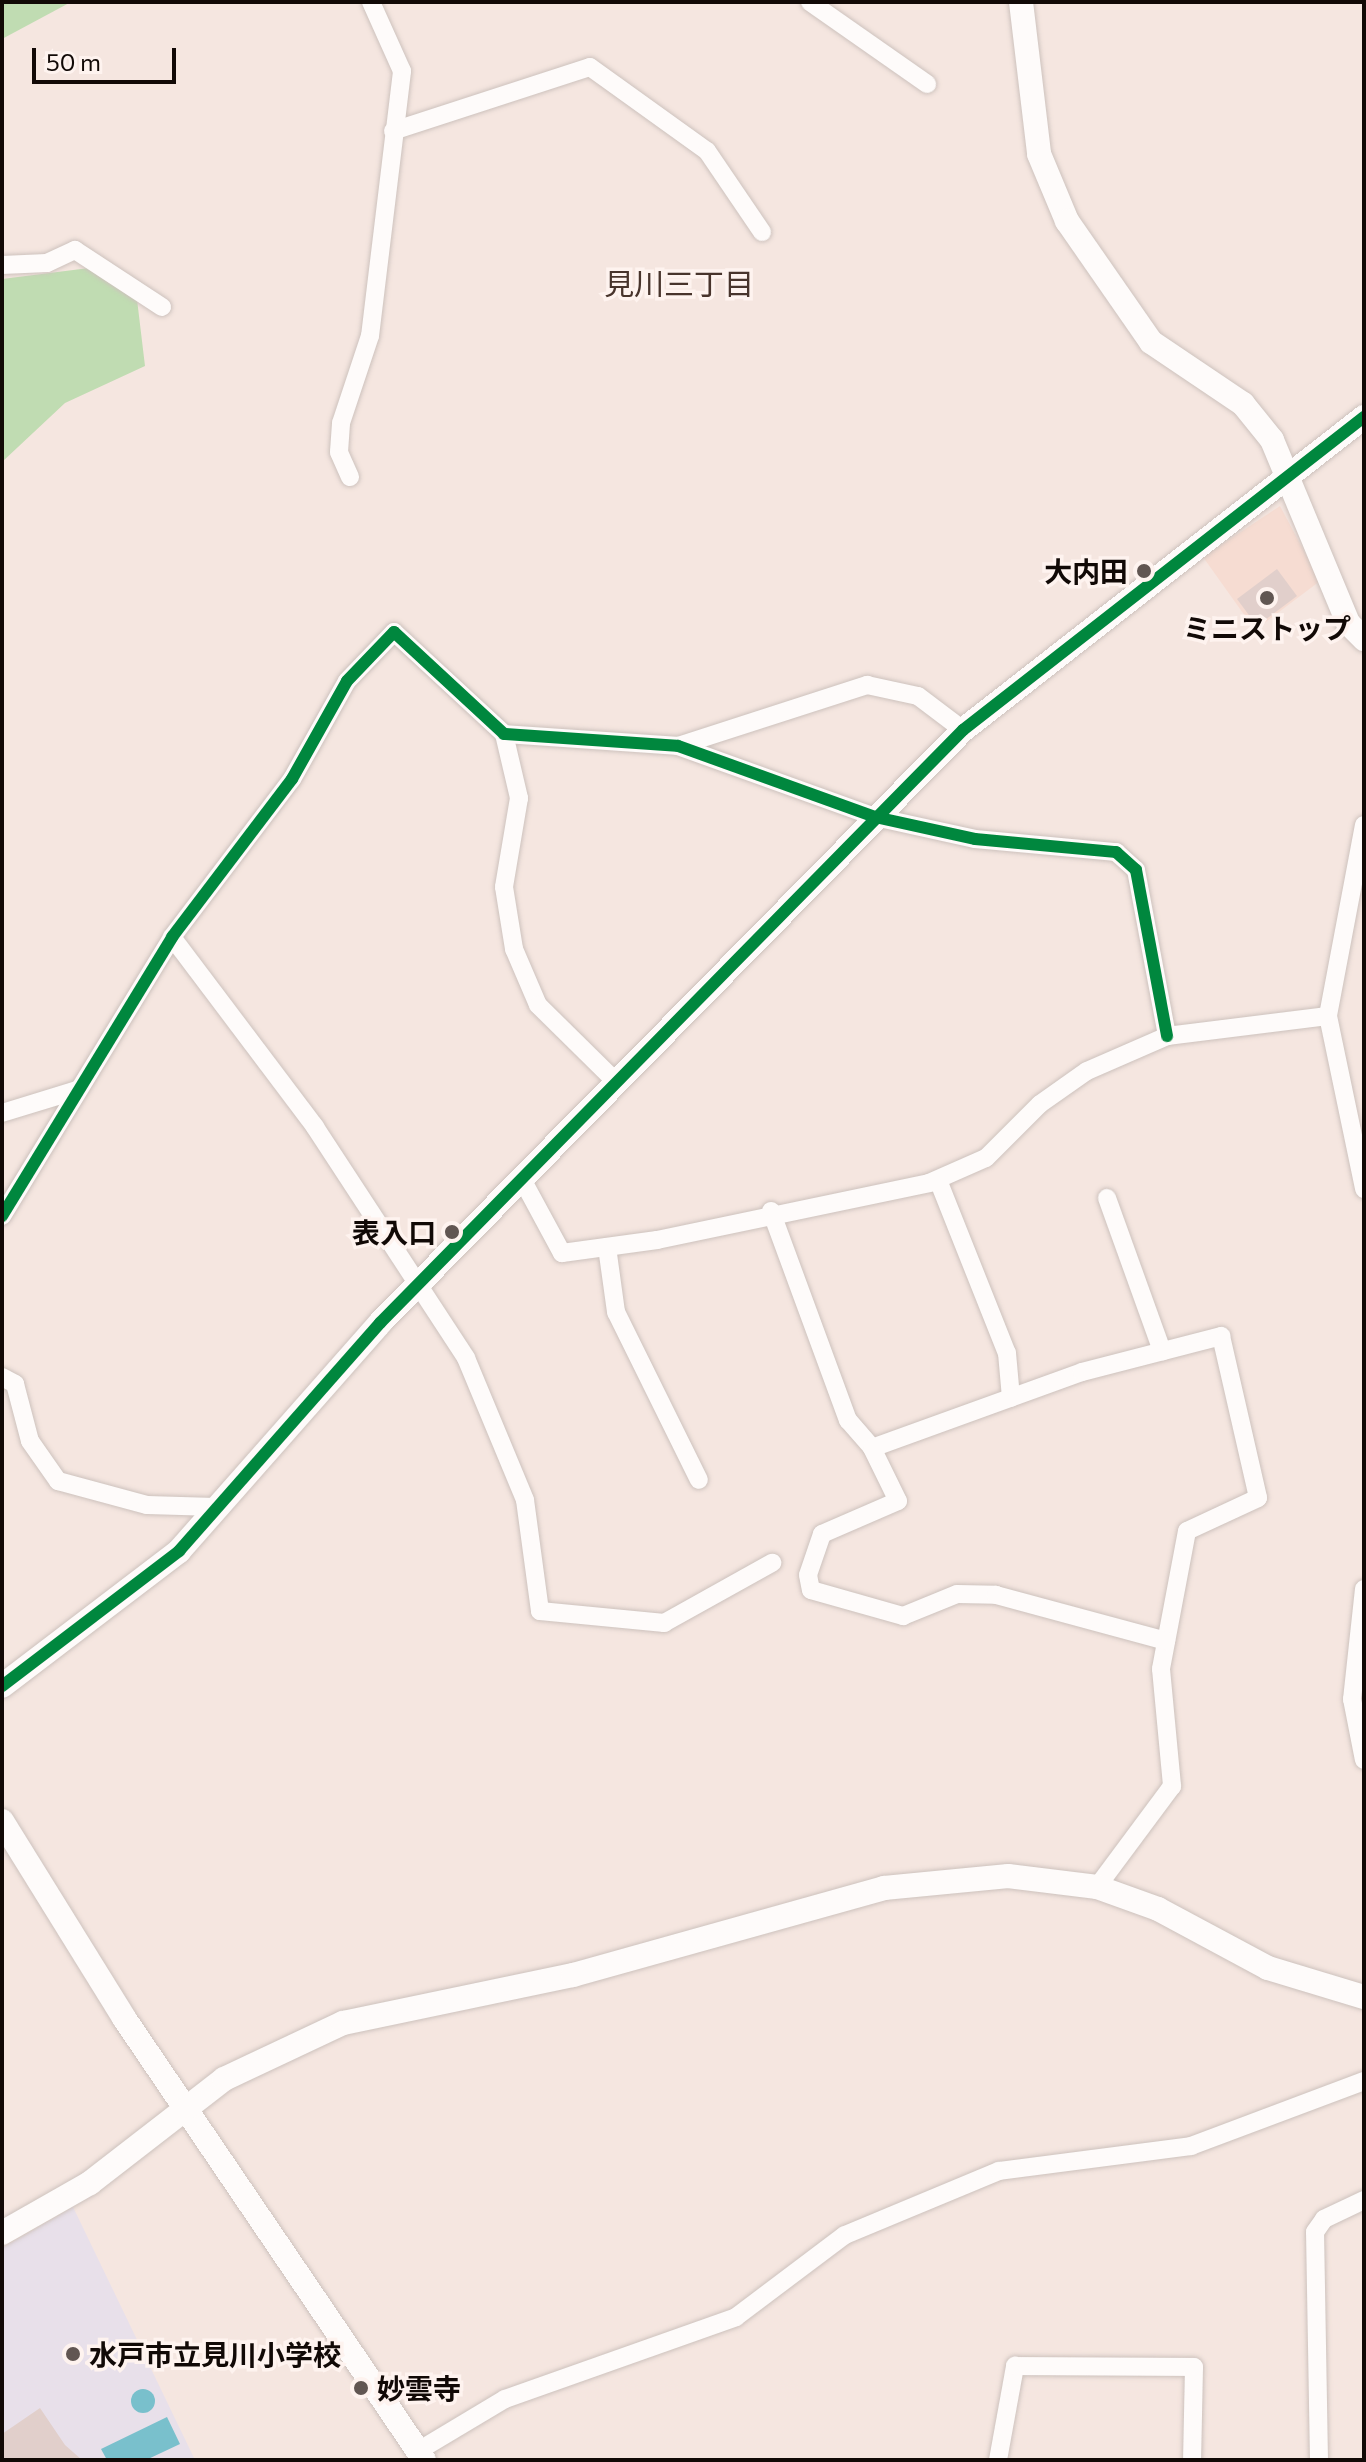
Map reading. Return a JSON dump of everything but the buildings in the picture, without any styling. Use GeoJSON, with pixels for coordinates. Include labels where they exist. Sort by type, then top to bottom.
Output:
{"type":"FeatureCollection","features":[{"type":"Feature","properties":{"kind":"street"},"geometry":{"type":"LineString","coordinates":[[350,477],[339,452],[341,423],[370,336],[402,71],[371,2]]}},
{"type":"Feature","properties":{"kind":"street"},"geometry":{"type":"LineString","coordinates":[[810,2],[927,84]]}},
{"type":"Feature","properties":{"kind":"street"},"geometry":{"type":"LineString","coordinates":[[1021,2],[1037,147],[1067,221],[1151,342],[1243,404],[1290,478],[1348,623],[1364,639]]}},
{"type":"Feature","properties":{"kind":"street"},"geometry":{"type":"LineString","coordinates":[[393,131],[590,67],[707,151],[762,232]]}},
{"type":"Feature","properties":{"kind":"street"},"geometry":{"type":"LineString","coordinates":[[2,265],[47,263],[75,250],[162,307]]}},
{"type":"Feature","properties":{"kind":"street"},"geometry":{"type":"LineString","coordinates":[[2,1686],[143,1584],[523,1181],[614,1080],[963,730],[1290,478],[1364,417]]}},
{"type":"Feature","properties":{"kind":"street"},"geometry":{"type":"LineString","coordinates":[[2,1216],[172,937],[252,837],[347,681],[387,635],[407,640],[504,734],[519,798],[504,887],[514,949],[538,1005],[614,1080]]}},
{"type":"Feature","properties":{"kind":"street"},"geometry":{"type":"LineString","coordinates":[[678,746],[867,685],[918,696],[963,730]]}},
{"type":"Feature","properties":{"kind":"street"},"geometry":{"type":"LineString","coordinates":[[504,734],[678,746],[875,817],[975,839],[1116,852],[1136,870],[1167,1036]]}},
{"type":"Feature","properties":{"kind":"street"},"geometry":{"type":"LineString","coordinates":[[1364,825],[1328,1016],[1364,1189]]}},
{"type":"Feature","properties":{"kind":"street"},"geometry":{"type":"LineString","coordinates":[[172,937],[315,1127],[466,1358],[514,1469],[533,1543],[540,1611],[664,1623],[772,1563]]}},
{"type":"Feature","properties":{"kind":"street"},"geometry":{"type":"LineString","coordinates":[[523,1181],[562,1253],[607,1247],[771,1211],[938,1180],[986,1158],[1040,1104],[1087,1071],[1167,1036],[1328,1016]]}},
{"type":"Feature","properties":{"kind":"street"},"geometry":{"type":"LineString","coordinates":[[2,1113],[77,1090]]}},
{"type":"Feature","properties":{"kind":"street"},"geometry":{"type":"LineString","coordinates":[[938,1180],[1007,1353],[1011,1398]]}},
{"type":"Feature","properties":{"kind":"street"},"geometry":{"type":"LineString","coordinates":[[1107,1198],[1162,1351]]}},
{"type":"Feature","properties":{"kind":"street"},"geometry":{"type":"LineString","coordinates":[[771,1211],[848,1420],[872,1448],[898,1501],[822,1534],[808,1575],[811,1590],[903,1616],[957,1594],[996,1595],[1166,1641]]}},
{"type":"Feature","properties":{"kind":"street"},"geometry":{"type":"LineString","coordinates":[[607,1247],[616,1312],[699,1480]]}},
{"type":"Feature","properties":{"kind":"street"},"geometry":{"type":"LineString","coordinates":[[872,1448],[1011,1398],[1221,1336],[1258,1498],[1187,1531],[1161,1669],[1172,1786],[1097,1887]]}},
{"type":"Feature","properties":{"kind":"street"},"geometry":{"type":"LineString","coordinates":[[2,1377],[15,1384],[30,1441],[58,1481],[147,1505],[215,1507]]}},
{"type":"Feature","properties":{"kind":"street"},"geometry":{"type":"LineString","coordinates":[[1364,1589],[1352,1699],[1364,1760]]}},
{"type":"Feature","properties":{"kind":"street"},"geometry":{"type":"LineString","coordinates":[[2,1821],[421,2456],[505,2399],[736,2317],[845,2235],[999,2171],[1191,2146],[1364,2081]]}},
{"type":"Feature","properties":{"kind":"street"},"geometry":{"type":"LineString","coordinates":[[2,2233],[110,2169],[187,2105],[254,2062],[343,2023],[573,1975],[884,1888],[1008,1876],[1097,1887],[1158,1909],[1268,1968],[1364,1997]]}},
{"type":"Feature","properties":{"kind":"street"},"geometry":{"type":"LineString","coordinates":[[1319,2460],[1315,2232],[1324,2219],[1364,2200]]}},
{"type":"Feature","properties":{"kind":"street"},"geometry":{"type":"LineString","coordinates":[[998,2460],[1015,2366],[1194,2367],[1192,2460]]}},
{"type":"Feature","properties":{"kind":"shaded area"},"geometry":{"type":"Polygon","coordinates":[[[1280,506],[1320,581],[1255,630],[1203,557],[1280,506]]]}},
{"type":"Feature","properties":{"kind":"shaded area","name":"水戸市立見川小学校"},"geometry":{"type":"Polygon","coordinates":[[[73,2207],[195,2460],[2,2460],[2,2248],[73,2207]]]}},
{"type":"Feature","properties":{"kind":"green space"},"geometry":{"type":"Polygon","coordinates":[[[2,2],[71,2],[2,39],[2,2]]]}},
{"type":"Feature","properties":{"kind":"green space"},"geometry":{"type":"Polygon","coordinates":[[[97,267],[136,291],[145,366],[65,403],[2,462],[2,279],[97,267]]]}},
{"type":"Feature","properties":{"kind":"water"},"geometry":{"type":"Polygon","coordinates":[[[143,2389],[154,2396],[155,2401],[148,2412],[143,2413],[132,2406],[131,2401],[138,2390],[143,2389]]]}},
{"type":"Feature","properties":{"kind":"water"},"geometry":{"type":"Polygon","coordinates":[[[167,2417],[180,2444],[146,2460],[107,2460],[101,2449],[167,2417]]]}},
{"type":"Feature","properties":{"kind":"cycle path"},"geometry":{"type":"LineString","coordinates":[[2,1686],[179,1551],[380,1323],[963,730],[1364,417]]}},
{"type":"Feature","properties":{"kind":"cycle path"},"geometry":{"type":"LineString","coordinates":[[2,1216],[172,937],[292,779],[347,681],[394,632],[504,734],[678,746],[875,817],[975,839],[1116,852],[1136,870],[1167,1036]]}},
{"type":"Feature","properties":{"kind":"place","name":"大内田"},"geometry":{"type":"Point","coordinates":[1144,571]}},
{"type":"Feature","properties":{"kind":"place","name":"ミニストップ"},"geometry":{"type":"Point","coordinates":[1267,598]}},
{"type":"Feature","properties":{"kind":"place","name":"表入口"},"geometry":{"type":"Point","coordinates":[452,1232]}},
{"type":"Feature","properties":{"kind":"place","name":"水戸市立見川小学校"},"geometry":{"type":"Point","coordinates":[73,2354]}},
{"type":"Feature","properties":{"kind":"place","name":"妙雲寺"},"geometry":{"type":"Point","coordinates":[361,2388]}},
{"type":"Feature","properties":{"kind":"district","name":"見川三丁目"},"geometry":{"type":"Point","coordinates":[679,283]}}]}
